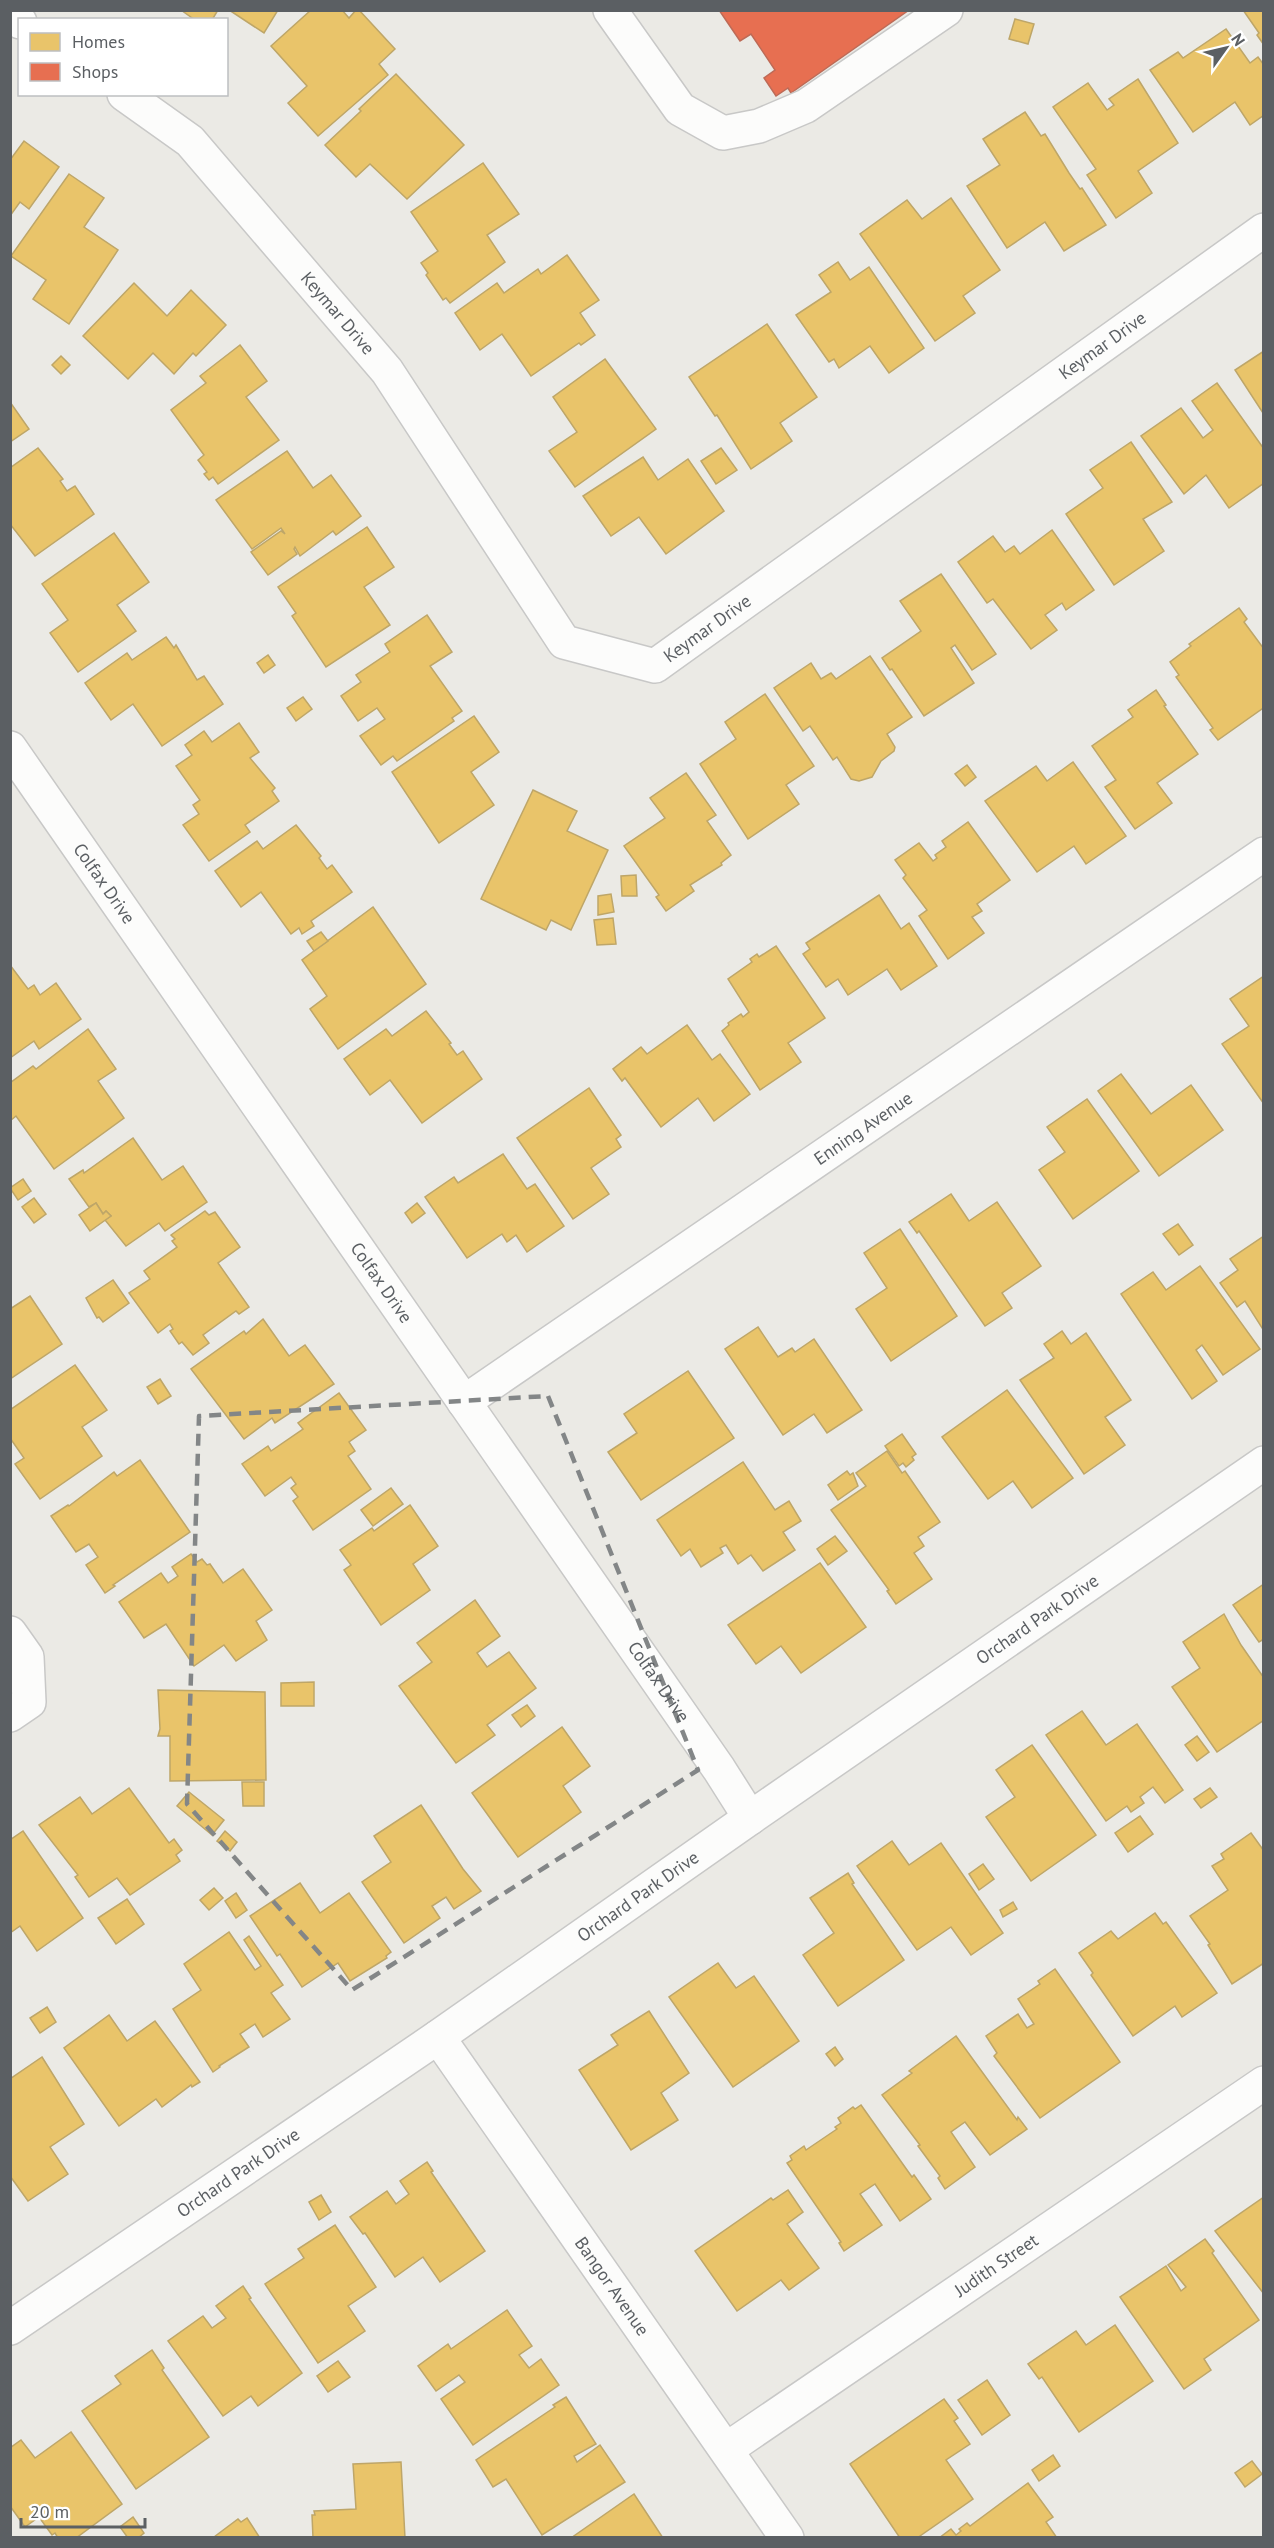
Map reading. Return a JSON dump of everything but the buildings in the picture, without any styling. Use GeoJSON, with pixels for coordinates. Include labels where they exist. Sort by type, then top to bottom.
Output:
{"type":"FeatureCollection","features":[{"type":"Feature","properties":{"kind":"street"},"geometry":{"type":"LineString","coordinates":[[610,10],[680,109],[723,133],[759,126],[806,106],[946,10]]}},
{"type":"Feature","properties":{"kind":"street","name":"Keymar Drive"},"geometry":{"type":"LineString","coordinates":[[127,96],[190,141],[387,371],[564,642],[655,666],[1263,230]]}},
{"type":"Feature","properties":{"kind":"street","name":"Colfax Drive"},"geometry":{"type":"LineString","coordinates":[[10,748],[719,1769],[750,1818]]}},
{"type":"Feature","properties":{"kind":"street","name":"Enning Avenue"},"geometry":{"type":"LineString","coordinates":[[464,1402],[1263,854]]}},
{"type":"Feature","properties":{"kind":"street","name":"Orchard Park Drive"},"geometry":{"type":"LineString","coordinates":[[10,2328],[438,2037],[1263,1463]]}},
{"type":"Feature","properties":{"kind":"street"},"geometry":{"type":"LineString","coordinates":[[10,1633],[27,1657],[29,1702],[10,1714]]}},
{"type":"Feature","properties":{"kind":"street","name":"Bangor Avenue"},"geometry":{"type":"LineString","coordinates":[[438,2037],[788,2538]]}},
{"type":"Feature","properties":{"kind":"street","name":"Judith Street"},"geometry":{"type":"LineString","coordinates":[[727,2449],[1263,2083]]}},
{"type":"Feature","properties":{"kind":"highlighted area"},"geometry":{"type":"Polygon","coordinates":[[[548,1396],[698,1770],[352,1990],[187,1804],[199,1416],[548,1396]]]}}]}
